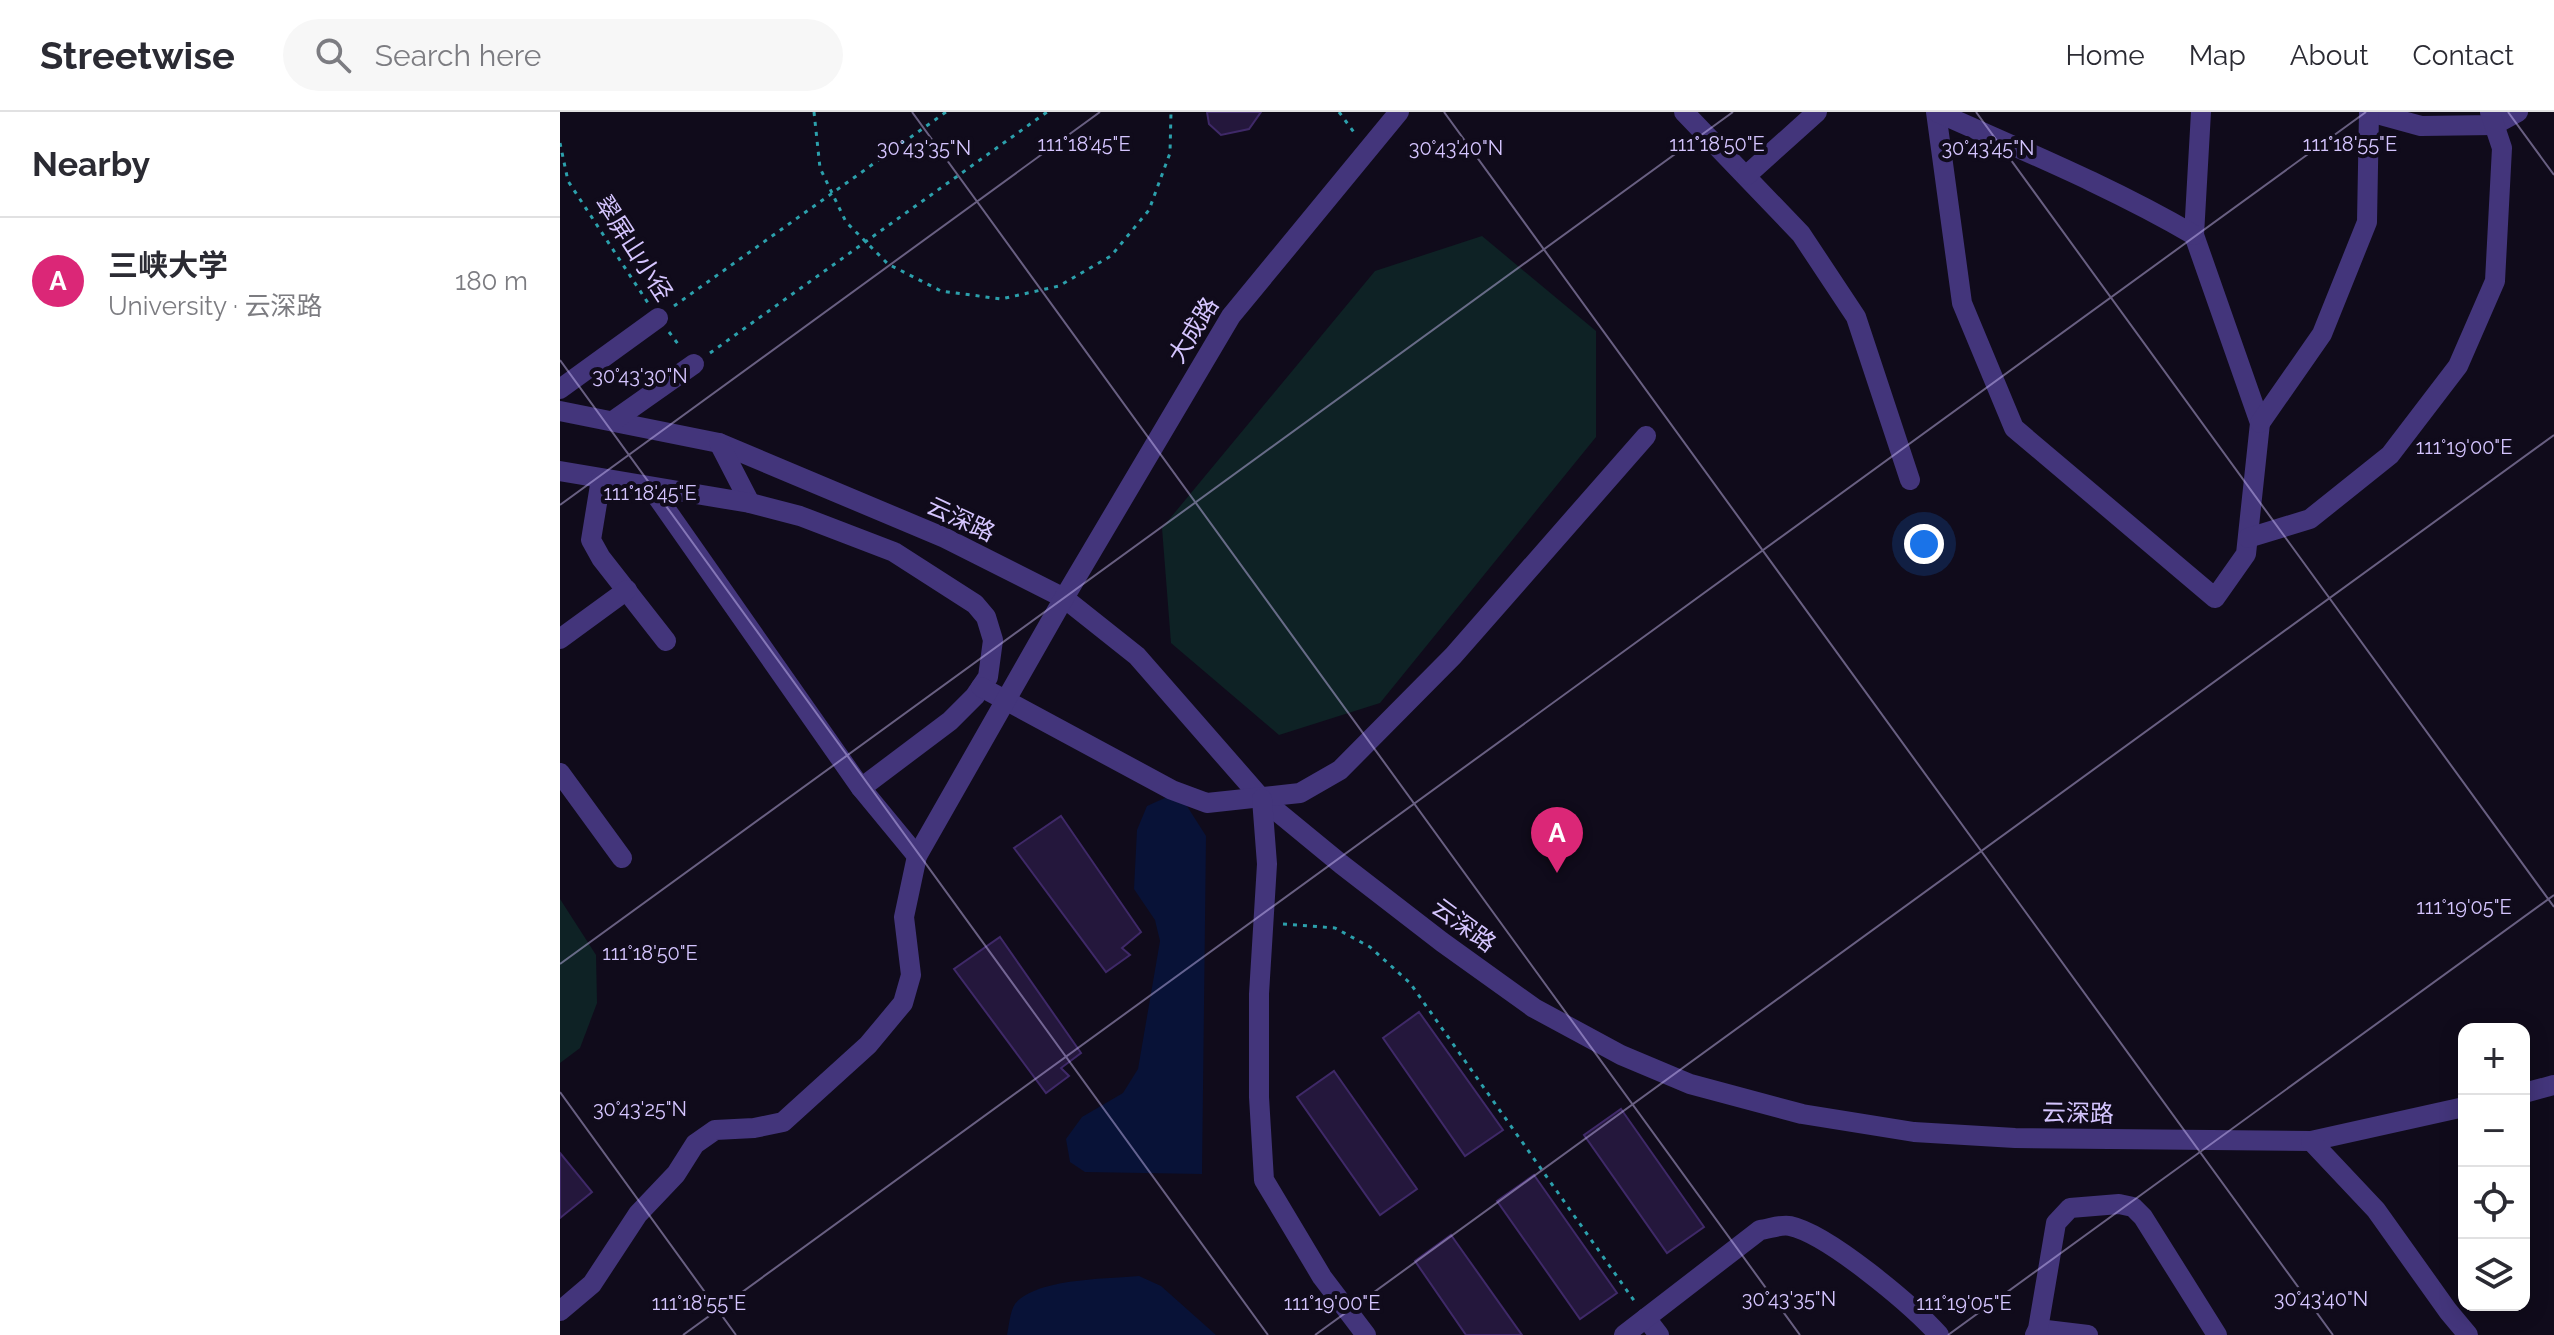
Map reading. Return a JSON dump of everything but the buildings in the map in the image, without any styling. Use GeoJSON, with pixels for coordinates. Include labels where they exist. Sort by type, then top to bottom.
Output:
{"type":"FeatureCollection","features":[{"type":"Feature","properties":{"kind":"street","name":"大成路"},"geometry":{"type":"LineString","coordinates":[[560,1311],[592,1284],[638,1214],[676,1174],[695,1144],[715,1130],[754,1128],[783,1122],[868,1045],[903,1003],[911,975],[904,917],[917,856],[1064,598],[1231,316],[1399,112]]}},
{"type":"Feature","properties":{"kind":"street"},"geometry":{"type":"LineString","coordinates":[[1684,112],[1801,234],[1856,317],[1910,480]]}},
{"type":"Feature","properties":{"kind":"street"},"geometry":{"type":"LineString","coordinates":[[1747,175],[1817,112]]}},
{"type":"Feature","properties":{"kind":"street"},"geometry":{"type":"LineString","coordinates":[[1936,112],[2081,174],[2194,235]]}},
{"type":"Feature","properties":{"kind":"street"},"geometry":{"type":"LineString","coordinates":[[1936,112],[1962,303],[2014,428],[2215,598],[2246,554],[2260,423],[2194,235],[2201,112]]}},
{"type":"Feature","properties":{"kind":"street"},"geometry":{"type":"LineString","coordinates":[[2260,423],[2322,334],[2367,222],[2370,112],[2421,126],[2518,112]]}},
{"type":"Feature","properties":{"kind":"street"},"geometry":{"type":"LineString","coordinates":[[2248,538],[2310,519],[2390,455],[2458,366],[2495,281],[2502,148],[2492,118]]}},
{"type":"Feature","properties":{"kind":"street"},"geometry":{"type":"LineString","coordinates":[[560,389],[658,318]]}},
{"type":"Feature","properties":{"kind":"street"},"geometry":{"type":"LineString","coordinates":[[613,421],[694,364]]}},
{"type":"Feature","properties":{"kind":"street","name":"云深路"},"geometry":{"type":"LineString","coordinates":[[560,411],[719,443],[945,538],[1064,598],[1137,656],[1262,799],[1341,864],[1534,1008],[1621,1055],[1690,1084],[1802,1114],[1914,1132],[2015,1138],[2311,1141],[2458,1108]]}},
{"type":"Feature","properties":{"kind":"street"},"geometry":{"type":"LineString","coordinates":[[981,687],[1178,792],[1207,803],[1300,793],[1340,770],[1453,656],[1646,436]]}},
{"type":"Feature","properties":{"kind":"street"},"geometry":{"type":"LineString","coordinates":[[719,443],[750,503]]}},
{"type":"Feature","properties":{"kind":"street"},"geometry":{"type":"LineString","coordinates":[[560,471],[750,503],[800,516],[894,552],[975,604],[986,617],[993,640],[988,677],[950,721],[861,788]]}},
{"type":"Feature","properties":{"kind":"street"},"geometry":{"type":"LineString","coordinates":[[601,479],[591,540],[601,558],[666,641]]}},
{"type":"Feature","properties":{"kind":"street"},"geometry":{"type":"LineString","coordinates":[[651,488],[861,788],[917,856]]}},
{"type":"Feature","properties":{"kind":"street"},"geometry":{"type":"LineString","coordinates":[[560,639],[627,590]]}},
{"type":"Feature","properties":{"kind":"street"},"geometry":{"type":"LineString","coordinates":[[560,773],[622,858]]}},
{"type":"Feature","properties":{"kind":"street"},"geometry":{"type":"LineString","coordinates":[[1262,799],[1267,864],[1259,994],[1259,1097],[1264,1180],[1322,1277],[1366,1335]]}},
{"type":"Feature","properties":{"kind":"street"},"geometry":{"type":"LineString","coordinates":[[2530,1091],[2554,1085]]}},
{"type":"Feature","properties":{"kind":"street"},"geometry":{"type":"LineString","coordinates":[[2311,1141],[2376,1210],[2468,1335]]}},
{"type":"Feature","properties":{"kind":"street"},"geometry":{"type":"LineString","coordinates":[[2088,1335],[2036,1332],[2056,1223],[2070,1208],[2119,1204],[2133,1207],[2143,1217],[2217,1335]]}},
{"type":"Feature","properties":{"kind":"street"},"geometry":{"type":"LineString","coordinates":[[1624,1335],[1760,1230],[1787,1225],[1814,1235],[1863,1269],[1939,1335]]}},
{"type":"Feature","properties":{"kind":"street"},"geometry":{"type":"LineString","coordinates":[[1646,1318],[1659,1335]]}},
{"type":"Feature","properties":{"kind":"path"},"geometry":{"type":"LineString","coordinates":[[814,112],[820,168],[846,222],[865,242],[888,264],[941,291],[1001,299],[1059,286],[1111,256],[1149,210],[1170,153],[1171,112]]}},
{"type":"Feature","properties":{"kind":"path"},"geometry":{"type":"LineString","coordinates":[[658,318],[946,112]]}},
{"type":"Feature","properties":{"kind":"path"},"geometry":{"type":"LineString","coordinates":[[694,364],[1047,112]]}},
{"type":"Feature","properties":{"kind":"path"},"geometry":{"type":"LineString","coordinates":[[1339,112],[1367,151]]}},
{"type":"Feature","properties":{"kind":"path","name":"翠屏山小径"},"geometry":{"type":"LineString","coordinates":[[560,143],[568,181],[658,318],[694,364]]}},
{"type":"Feature","properties":{"kind":"path"},"geometry":{"type":"LineString","coordinates":[[1263,922],[1335,928],[1370,947],[1410,983],[1646,1318]]}},
{"type":"Feature","properties":{"kind":"green space"},"geometry":{"type":"Polygon","coordinates":[[[1482,236],[1596,331],[1596,437],[1380,703],[1279,735],[1171,643],[1162,528],[1375,271],[1482,236]]]}},
{"type":"Feature","properties":{"kind":"green space"},"geometry":{"type":"Polygon","coordinates":[[[560,899],[596,955],[597,1003],[580,1048],[560,1063],[560,899]]]}},
{"type":"Feature","properties":{"kind":"water"},"geometry":{"type":"Polygon","coordinates":[[[1178,792],[1206,836],[1202,1174],[1085,1172],[1070,1162],[1066,1139],[1082,1117],[1123,1093],[1138,1069],[1160,941],[1155,920],[1134,889],[1137,830],[1147,806],[1178,792]]]}},
{"type":"Feature","properties":{"kind":"water"},"geometry":{"type":"Polygon","coordinates":[[[1139,1276],[1161,1286],[1216,1335],[1007,1335],[1015,1304],[1025,1295],[1073,1281],[1139,1276]]]}},
{"type":"Feature","properties":{"kind":"place","name":"三峡大学"},"geometry":{"type":"Point","coordinates":[1557,873]}}]}
